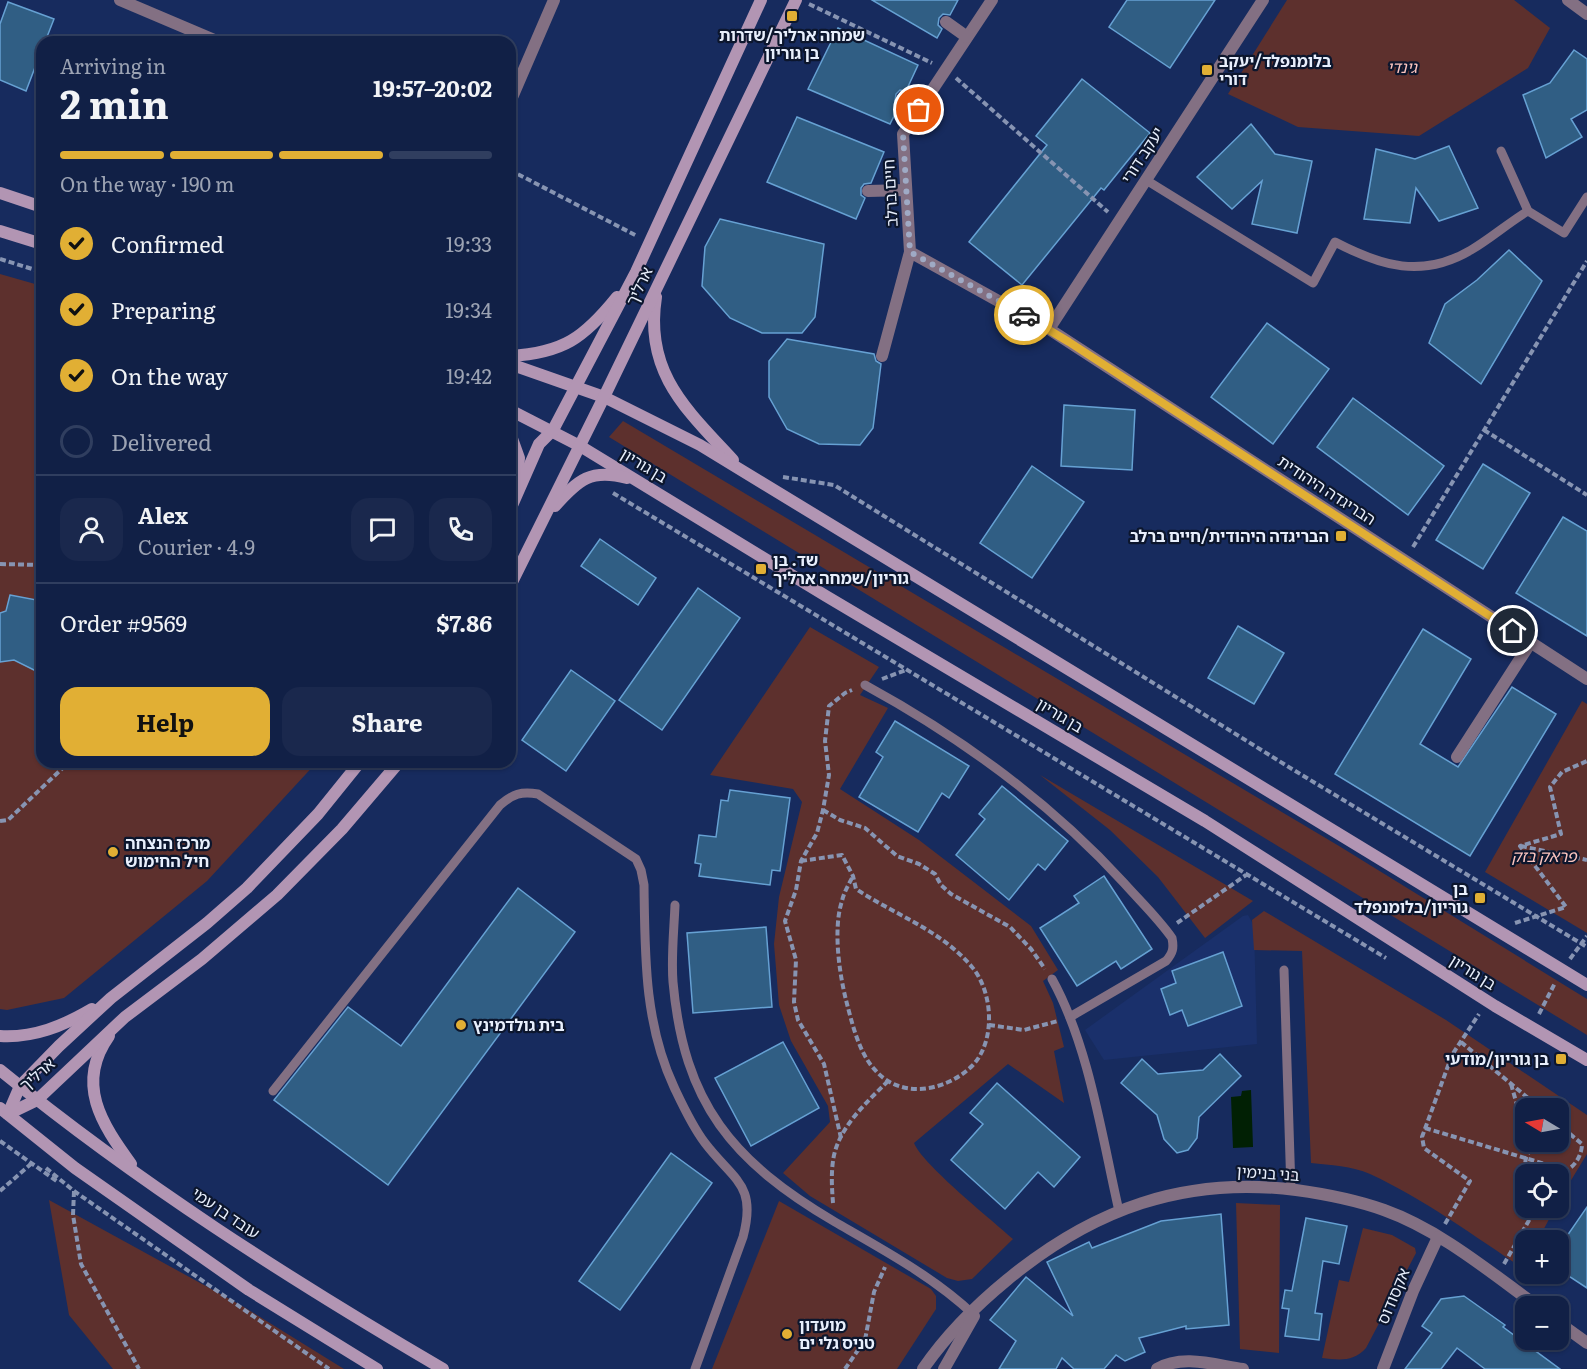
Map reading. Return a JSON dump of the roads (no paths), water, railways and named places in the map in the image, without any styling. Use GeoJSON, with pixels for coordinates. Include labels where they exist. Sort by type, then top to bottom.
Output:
{"type":"FeatureCollection","features":[{"type":"Feature","properties":{"kind":"street"},"geometry":{"type":"LineString","coordinates":[[120,0],[205,36]]}},
{"type":"Feature","properties":{"kind":"street"},"geometry":{"type":"LineString","coordinates":[[516,88],[554,0]]}},
{"type":"Feature","properties":{"kind":"street","name":"ארליך"},"geometry":{"type":"LineString","coordinates":[[516,496],[538,444],[553,430],[636,272],[761,0]]}},
{"type":"Feature","properties":{"kind":"street","name":"ארליך"},"geometry":{"type":"LineString","coordinates":[[516,574],[796,0]]}},
{"type":"Feature","properties":{"kind":"street","name":"חיים ברלב"},"geometry":{"type":"LineString","coordinates":[[882,356],[910,252],[903,134],[992,0]]}},
{"type":"Feature","properties":{"kind":"street","name":"יעקב דורי"},"geometry":{"type":"LineString","coordinates":[[1049,329],[1263,0]]}},
{"type":"Feature","properties":{"kind":"street"},"geometry":{"type":"LineString","coordinates":[[1568,0],[1587,14]]}},
{"type":"Feature","properties":{"kind":"street"},"geometry":{"type":"LineString","coordinates":[[946,22],[967,37]]}},
{"type":"Feature","properties":{"kind":"street"},"geometry":{"type":"LineString","coordinates":[[903,98],[919,110]]}},
{"type":"Feature","properties":{"kind":"street"},"geometry":{"type":"LineString","coordinates":[[868,192],[906,190]]}},
{"type":"Feature","properties":{"kind":"street"},"geometry":{"type":"LineString","coordinates":[[0,193],[36,205]]}},
{"type":"Feature","properties":{"kind":"street"},"geometry":{"type":"LineString","coordinates":[[0,231],[36,242]]}},
{"type":"Feature","properties":{"kind":"street"},"geometry":{"type":"LineString","coordinates":[[910,252],[1049,329]]}},
{"type":"Feature","properties":{"kind":"street"},"geometry":{"type":"LineString","coordinates":[[516,355],[548,352],[582,336],[598,320],[636,272]]}},
{"type":"Feature","properties":{"kind":"street"},"geometry":{"type":"LineString","coordinates":[[658,284],[654,317],[655,339],[663,371],[680,401],[742,470]]}},
{"type":"Feature","properties":{"kind":"street","name":"הבריגדה היהודית"},"geometry":{"type":"LineString","coordinates":[[1049,329],[1587,679]]}},
{"type":"Feature","properties":{"kind":"street"},"geometry":{"type":"LineString","coordinates":[[516,366],[604,397],[672,429],[1587,985]]}},
{"type":"Feature","properties":{"kind":"street","name":"בן גוריון"},"geometry":{"type":"LineString","coordinates":[[516,413],[553,430],[826,596],[1205,821],[1494,1006],[1587,1059]]}},
{"type":"Feature","properties":{"kind":"street"},"geometry":{"type":"LineString","coordinates":[[516,450],[519,458],[516,478]]}},
{"type":"Feature","properties":{"kind":"street"},"geometry":{"type":"LineString","coordinates":[[542,521],[566,493],[587,477],[610,475],[640,482]]}},
{"type":"Feature","properties":{"kind":"street"},"geometry":{"type":"LineString","coordinates":[[1457,758],[1531,642]]}},
{"type":"Feature","properties":{"kind":"street","name":"ארליך"},"geometry":{"type":"LineString","coordinates":[[4,1111],[20,1086],[111,998],[207,923],[247,888],[318,814],[355,768]]}},
{"type":"Feature","properties":{"kind":"street","name":"ארליך"},"geometry":{"type":"LineString","coordinates":[[4,1111],[37,1100],[120,1021],[202,959],[277,895],[342,829],[394,768]]}},
{"type":"Feature","properties":{"kind":"street"},"geometry":{"type":"LineString","coordinates":[[0,1036],[32,1034],[50,1030],[71,1022],[111,998]]}},
{"type":"Feature","properties":{"kind":"street"},"geometry":{"type":"LineString","coordinates":[[120,1021],[104,1044],[97,1061],[93,1078],[94,1098],[105,1126],[137,1173]]}},
{"type":"Feature","properties":{"kind":"street","name":"עובד בן עמי"},"geometry":{"type":"LineString","coordinates":[[0,1070],[137,1173],[275,1265],[444,1369]]}},
{"type":"Feature","properties":{"kind":"street"},"geometry":{"type":"LineString","coordinates":[[4,1111],[75,1167],[249,1290],[377,1369]]}},
{"type":"Feature","properties":{"kind":"street","name":"בני בנימין"},"geometry":{"type":"LineString","coordinates":[[923,1369],[953,1329],[993,1292],[1048,1248],[1084,1227],[1119,1211],[1160,1196],[1194,1189],[1240,1186],[1291,1190],[1337,1197],[1385,1210],[1438,1237],[1523,1296]]}},
{"type":"Feature","properties":{"kind":"street","name":"אקסודוס"},"geometry":{"type":"LineString","coordinates":[[1383,1369],[1413,1291],[1438,1237]]}},
{"type":"Feature","properties":{"kind":"street","name":"בני בנימין"},"geometry":{"type":"LineString","coordinates":[[944,1369],[972,1313]]}},
{"type":"Feature","properties":{"kind":"street"},"geometry":{"type":"LineString","coordinates":[[1569,1330],[1587,1343]]}},
{"type":"Feature","properties":{"kind":"street"},"geometry":{"type":"LineString","coordinates":[[1157,1369],[1164,1364],[1183,1360],[1243,1369]]}},
{"type":"Feature","properties":{"kind":"lane"},"geometry":{"type":"LineString","coordinates":[[1501,151],[1528,212],[1564,233],[1587,197]]}},
{"type":"Feature","properties":{"kind":"lane"},"geometry":{"type":"LineString","coordinates":[[1146,180],[1313,283],[1335,242],[1363,257],[1405,268],[1436,264],[1470,251],[1503,226],[1528,212]]}},
{"type":"Feature","properties":{"kind":"lane"},"geometry":{"type":"LineString","coordinates":[[866,685],[957,739],[1045,805],[1093,849],[1167,931],[1174,946],[1172,954],[1166,961],[1070,1017]]}},
{"type":"Feature","properties":{"kind":"lane"},"geometry":{"type":"LineString","coordinates":[[273,1091],[500,805],[512,795],[524,792],[538,794],[636,859],[641,870],[646,986],[655,1032],[672,1084],[687,1115],[705,1142],[741,1185],[747,1199],[749,1215],[743,1237],[695,1369]]}},
{"type":"Feature","properties":{"kind":"lane"},"geometry":{"type":"LineString","coordinates":[[675,905],[673,980],[682,1043],[697,1090],[721,1127],[757,1169],[794,1197],[945,1290],[972,1313]]}},
{"type":"Feature","properties":{"kind":"lane"},"geometry":{"type":"LineString","coordinates":[[1284,970],[1291,1190]]}},
{"type":"Feature","properties":{"kind":"lane"},"geometry":{"type":"LineString","coordinates":[[1052,979],[1065,1002],[1087,1075],[1119,1211]]}},
{"type":"Feature","properties":{"kind":"place","name":"שמחה ארליך/שדרות בן גוריון"},"geometry":{"type":"Point","coordinates":[792,16]}},
{"type":"Feature","properties":{"kind":"place","name":"בלומנפלד/יעקב דורי"},"geometry":{"type":"Point","coordinates":[1207,70]}},
{"type":"Feature","properties":{"kind":"place","name":"הבריגדה היהודית/חיים ברלב"},"geometry":{"type":"Point","coordinates":[1341,536]}},
{"type":"Feature","properties":{"kind":"place","name":"שד. בן גוריון/שמחה ארליך"},"geometry":{"type":"Point","coordinates":[761,569]}},
{"type":"Feature","properties":{"kind":"place","name":"מרכז הנצחה חיל החימוש"},"geometry":{"type":"Point","coordinates":[113,852]}},
{"type":"Feature","properties":{"kind":"place","name":"בן גוריון/בלומנפלד"},"geometry":{"type":"Point","coordinates":[1480,898]}},
{"type":"Feature","properties":{"kind":"place","name":"בית גולדמינץ"},"geometry":{"type":"Point","coordinates":[461,1025]}},
{"type":"Feature","properties":{"kind":"place","name":"בן גוריון/מודעי"},"geometry":{"type":"Point","coordinates":[1561,1059]}},
{"type":"Feature","properties":{"kind":"place","name":"מועדון טניס גלי ים"},"geometry":{"type":"Point","coordinates":[787,1334]}},
{"type":"Feature","properties":{"kind":"park label","name":"גינדי"},"geometry":{"type":"Point","coordinates":[1402,67]}},
{"type":"Feature","properties":{"kind":"park label","name":"פראק בזק"},"geometry":{"type":"Point","coordinates":[1544,856]}}]}
